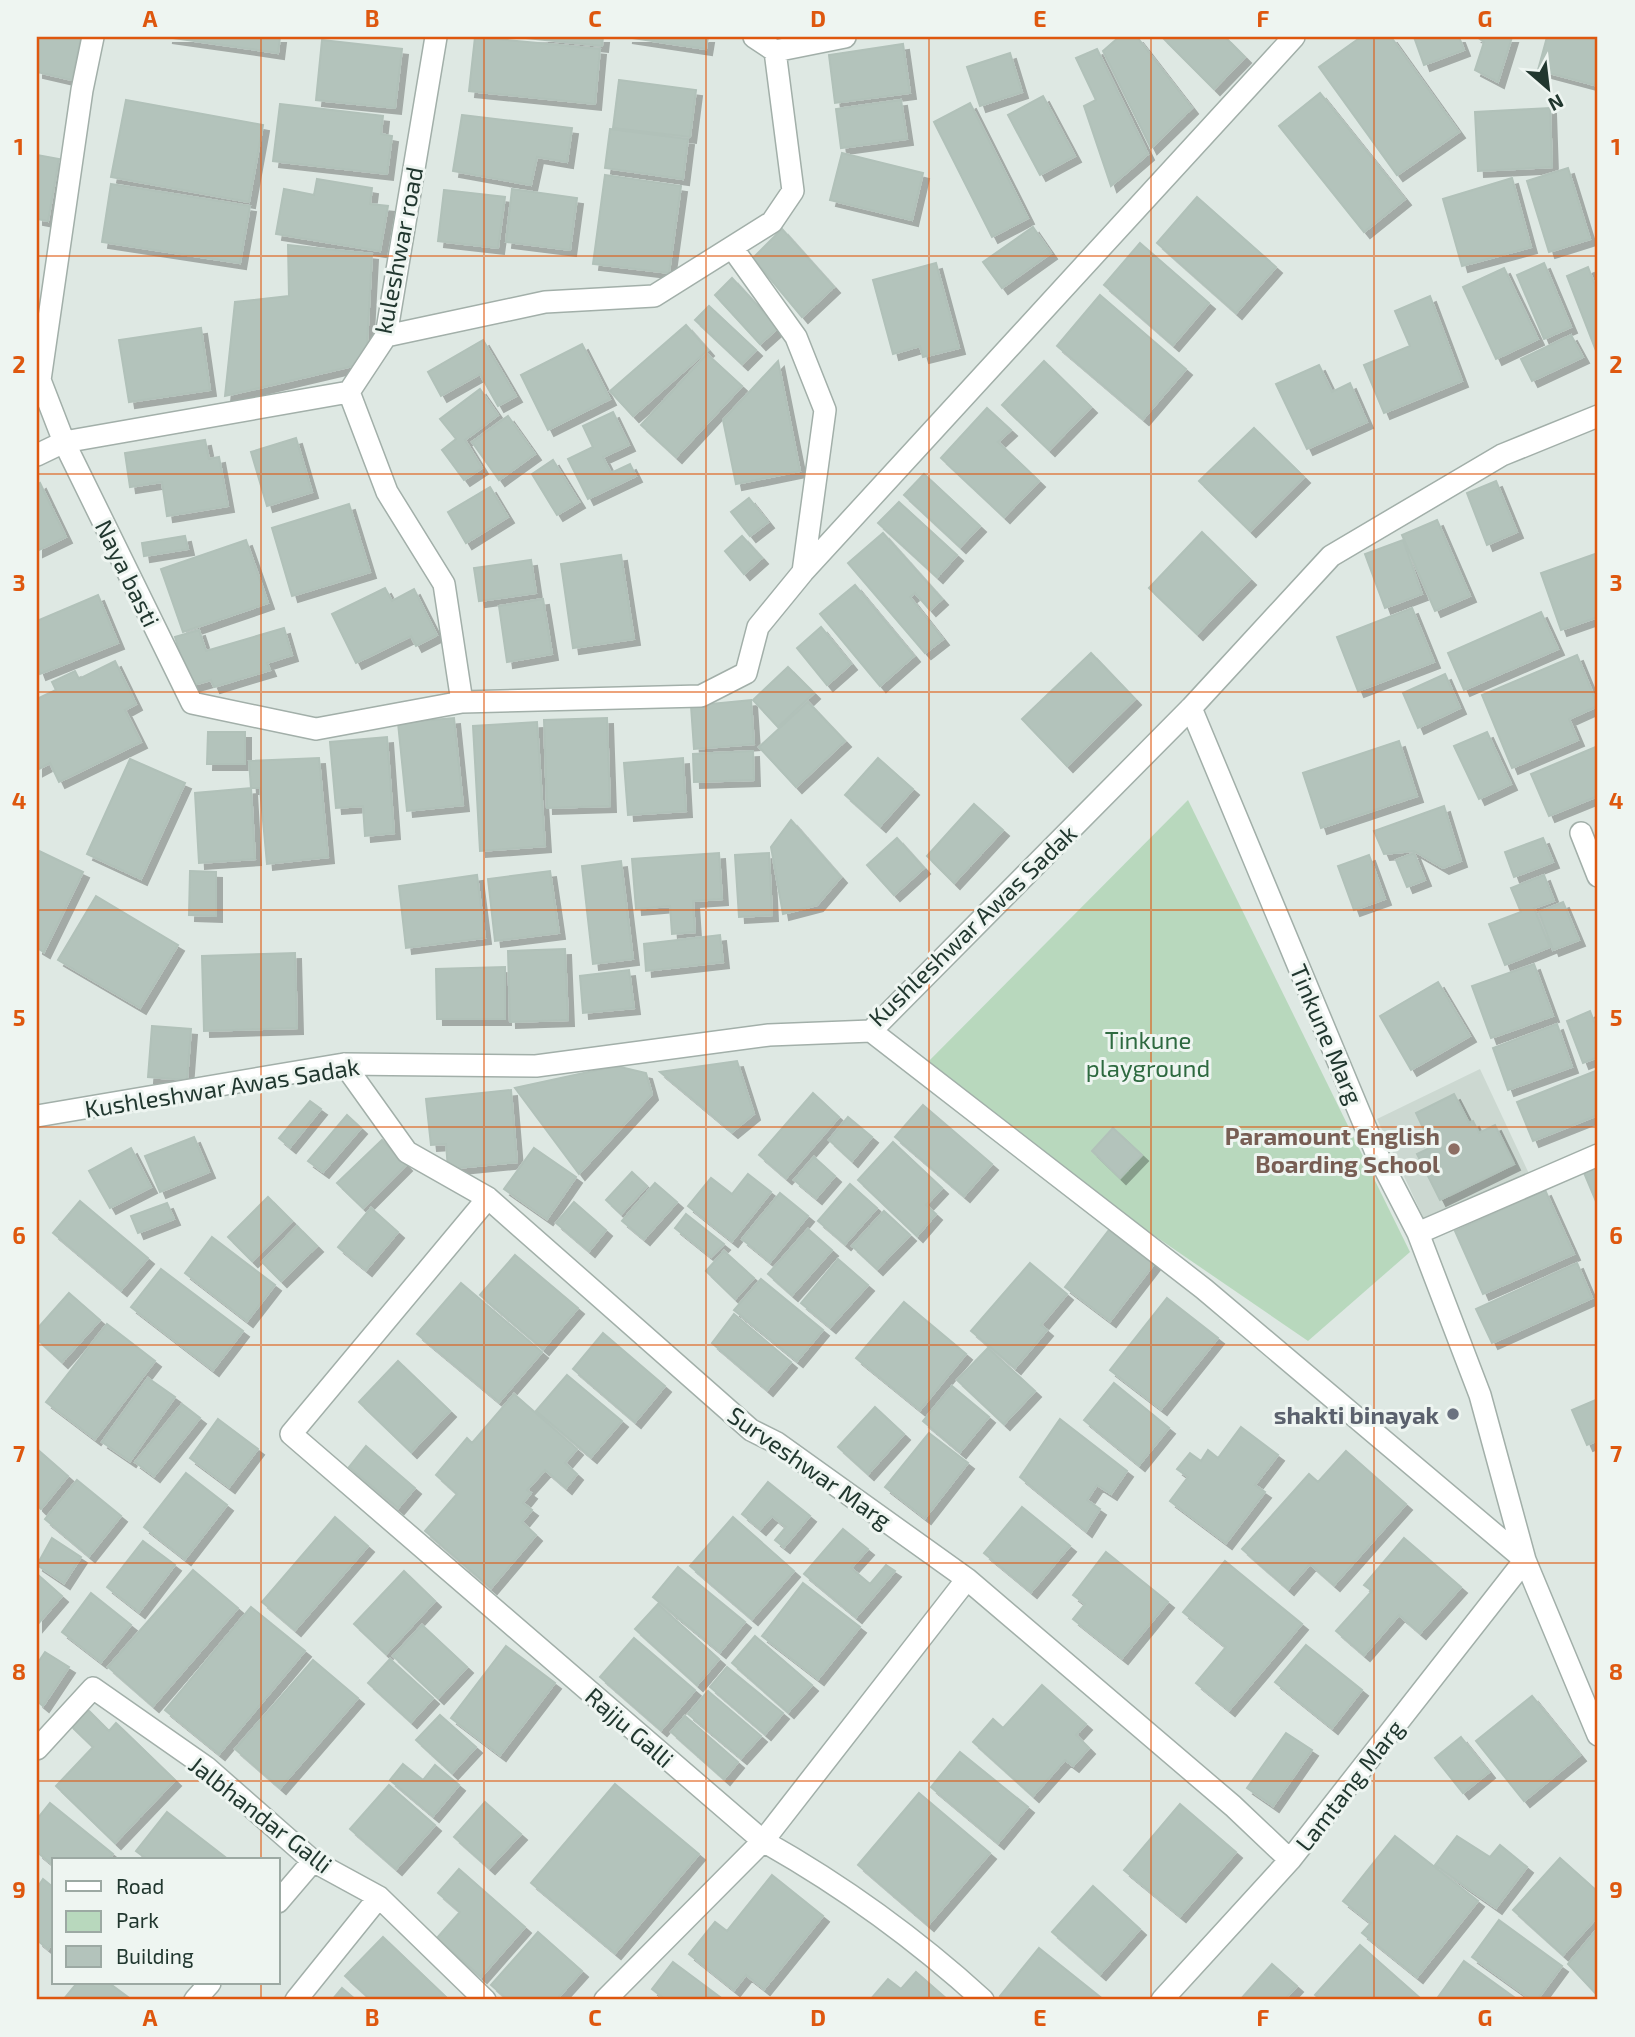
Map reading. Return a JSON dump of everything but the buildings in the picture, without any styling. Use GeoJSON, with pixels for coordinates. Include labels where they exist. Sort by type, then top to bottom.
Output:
{"type":"FeatureCollection","features":[{"type":"Feature","properties":{"kind":"street"},"geometry":{"type":"LineString","coordinates":[[64,442],[40,380],[82,90],[93,37]]}},
{"type":"Feature","properties":{"kind":"street","name":"kuleshwar road"},"geometry":{"type":"LineString","coordinates":[[349,392],[386,336],[436,37]]}},
{"type":"Feature","properties":{"kind":"street"},"geometry":{"type":"LineString","coordinates":[[754,37],[775,51],[845,37]]}},
{"type":"Feature","properties":{"kind":"street"},"geometry":{"type":"LineString","coordinates":[[37,455],[64,442],[349,392],[387,492],[444,584],[462,702],[701,696],[746,673],[758,627],[803,572],[1294,37]]}},
{"type":"Feature","properties":{"kind":"street"},"geometry":{"type":"LineString","coordinates":[[386,336],[545,302],[654,296],[733,250],[772,222],[793,191],[775,51]]}},
{"type":"Feature","properties":{"kind":"street"},"geometry":{"type":"LineString","coordinates":[[733,250],[796,337],[825,410],[803,572]]}},
{"type":"Feature","properties":{"kind":"street","name":"Kushleshwar Awas Sadak"},"geometry":{"type":"LineString","coordinates":[[37,1116],[344,1064],[537,1066],[769,1035],[871,1031],[1191,708],[1331,556],[1502,455],[1598,416]]}},
{"type":"Feature","properties":{"kind":"street","name":"Naya basti"},"geometry":{"type":"LineString","coordinates":[[64,442],[192,703],[316,729],[462,702]]}},
{"type":"Feature","properties":{"kind":"street","name":"Tinkune Marg"},"geometry":{"type":"LineString","coordinates":[[1191,708],[1375,1150],[1418,1233],[1480,1395],[1525,1560],[1598,1735]]}},
{"type":"Feature","properties":{"kind":"street"},"geometry":{"type":"LineString","coordinates":[[1581,833],[1598,876]]}},
{"type":"Feature","properties":{"kind":"street","name":"Tinkune Marg"},"geometry":{"type":"LineString","coordinates":[[871,1031],[1204,1289],[1525,1560]]}},
{"type":"Feature","properties":{"kind":"street","name":"Surveshwar Marg"},"geometry":{"type":"LineString","coordinates":[[344,1064],[407,1152],[488,1198],[751,1430],[777,1443],[968,1579],[1233,1806],[1290,1860]]}},
{"type":"Feature","properties":{"kind":"street"},"geometry":{"type":"LineString","coordinates":[[1418,1233],[1598,1155]]}},
{"type":"Feature","properties":{"kind":"street","name":"Rajju Galli"},"geometry":{"type":"LineString","coordinates":[[488,1198],[291,1434],[764,1841],[820,1873],[913,1940],[983,2000]]}},
{"type":"Feature","properties":{"kind":"street","name":"Lamtang Marg"},"geometry":{"type":"LineString","coordinates":[[1162,2000],[1290,1860],[1525,1560]]}},
{"type":"Feature","properties":{"kind":"street"},"geometry":{"type":"LineString","coordinates":[[605,2000],[764,1841],[968,1579]]}},
{"type":"Feature","properties":{"kind":"street","name":"Jalbhandar Galli"},"geometry":{"type":"LineString","coordinates":[[37,1749],[93,1688],[206,1768],[313,1861],[379,1897],[485,2000]]}},
{"type":"Feature","properties":{"kind":"street"},"geometry":{"type":"LineString","coordinates":[[280,1900],[313,1861]]}},
{"type":"Feature","properties":{"kind":"street"},"geometry":{"type":"LineString","coordinates":[[296,2000],[379,1897]]}},
{"type":"Feature","properties":{"kind":"street"},"geometry":{"type":"LineString","coordinates":[[195,2000],[209,1984]]}},
{"type":"Feature","properties":{"kind":"shaded area","name":"Paramount English Boarding School"},"geometry":{"type":"Polygon","coordinates":[[[1480,1069],[1531,1178],[1425,1221],[1377,1119],[1480,1069]]]}},
{"type":"Feature","properties":{"kind":"green space","name":"Tinkune playground"},"geometry":{"type":"Polygon","coordinates":[[[1188,800],[1410,1252],[1308,1341],[917,1073],[1188,800]]]}},
{"type":"Feature","properties":{"kind":"place","name":"Paramount English Boarding School"},"geometry":{"type":"Point","coordinates":[1454,1149]}},
{"type":"Feature","properties":{"kind":"place","name":"shakti binayak"},"geometry":{"type":"Point","coordinates":[1453,1414]}}]}
